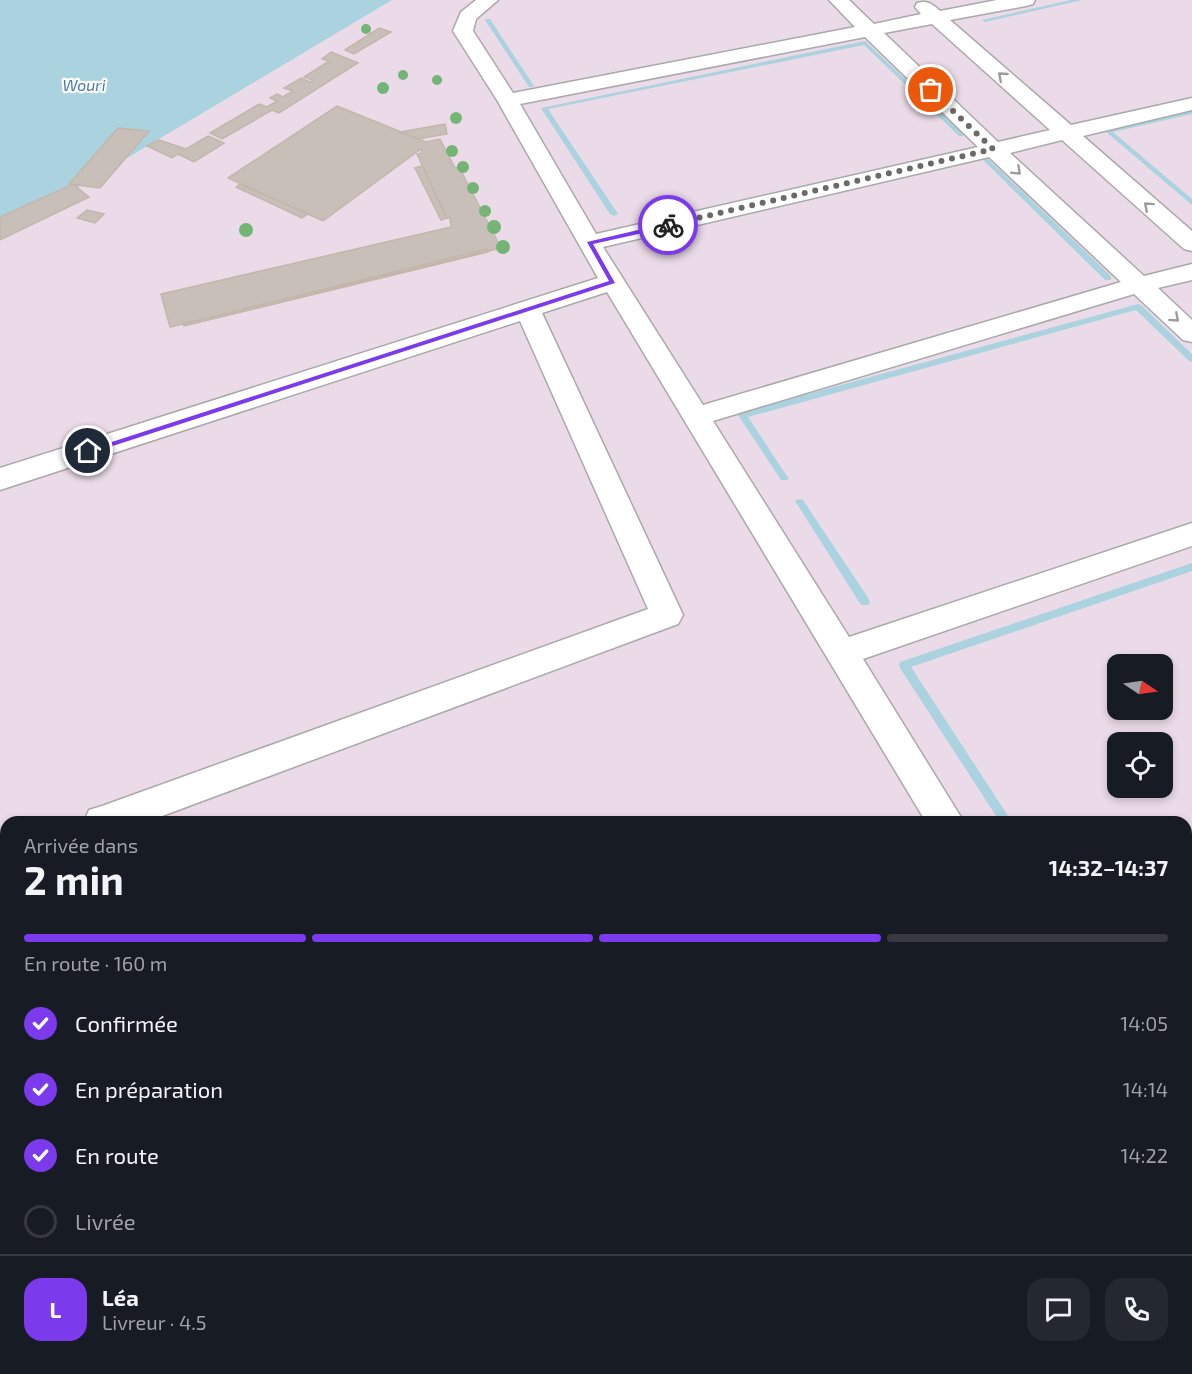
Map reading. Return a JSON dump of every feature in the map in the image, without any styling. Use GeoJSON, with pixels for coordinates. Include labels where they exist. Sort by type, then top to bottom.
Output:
{"type":"FeatureCollection","features":[{"type":"Feature","properties":{"kind":"street"},"geometry":{"type":"LineString","coordinates":[[489,0],[469,14],[463,22],[463,31],[507,100],[589,243],[695,417],[942,816]]}},
{"type":"Feature","properties":{"kind":"street"},"geometry":{"type":"LineString","coordinates":[[838,0],[993,149],[1192,334]]}},
{"type":"Feature","properties":{"kind":"street"},"geometry":{"type":"LineString","coordinates":[[916,0],[1192,244]]}},
{"type":"Feature","properties":{"kind":"street"},"geometry":{"type":"LineString","coordinates":[[507,100],[1026,0]]}},
{"type":"Feature","properties":{"kind":"street"},"geometry":{"type":"LineString","coordinates":[[589,243],[1192,104]]}},
{"type":"Feature","properties":{"kind":"street"},"geometry":{"type":"LineString","coordinates":[[695,417],[1138,285],[1192,272]]}},
{"type":"Feature","properties":{"kind":"street"},"geometry":{"type":"LineString","coordinates":[[0,479],[613,282]]}},
{"type":"Feature","properties":{"kind":"street"},"geometry":{"type":"LineString","coordinates":[[118,816],[667,615],[528,310]]}},
{"type":"Feature","properties":{"kind":"street"},"geometry":{"type":"LineString","coordinates":[[841,653],[1192,534]]}},
{"type":"Feature","properties":{"kind":"shaded area"},"geometry":{"type":"Polygon","coordinates":[[[392,0],[1192,0],[1192,816],[0,816],[0,234],[392,0]]]}},
{"type":"Feature","properties":{"kind":"water","name":"Wouri"},"geometry":{"type":"Polygon","coordinates":[[[0,0],[392,0],[0,234],[0,0]]]}},
{"type":"Feature","properties":{"kind":"building"},"geometry":{"type":"Polygon","coordinates":[[[379,28],[391,32],[354,54],[345,50],[379,28]]]}},
{"type":"Feature","properties":{"kind":"building"},"geometry":{"type":"Polygon","coordinates":[[[331,52],[358,63],[279,113],[272,110],[222,139],[210,133],[259,104],[267,107],[277,101],[270,98],[277,94],[283,97],[293,91],[284,88],[301,78],[310,82],[313,80],[304,77],[329,61],[322,59],[331,52]]]}},
{"type":"Feature","properties":{"kind":"building"},"geometry":{"type":"Polygon","coordinates":[[[337,106],[426,142],[440,139],[455,168],[459,167],[501,248],[170,327],[161,294],[451,227],[450,218],[447,218],[417,154],[422,153],[421,149],[323,221],[228,178],[337,106]]]}},
{"type":"Feature","properties":{"kind":"building"},"geometry":{"type":"Polygon","coordinates":[[[445,124],[447,134],[418,139],[400,132],[445,124]]]}},
{"type":"Feature","properties":{"kind":"building"},"geometry":{"type":"Polygon","coordinates":[[[118,128],[149,131],[100,188],[69,184],[118,128]]]}},
{"type":"Feature","properties":{"kind":"building"},"geometry":{"type":"Polygon","coordinates":[[[208,136],[224,143],[194,162],[178,154],[172,158],[147,146],[159,140],[186,149],[208,136]]]}},
{"type":"Feature","properties":{"kind":"building"},"geometry":{"type":"Polygon","coordinates":[[[422,166],[447,218],[441,220],[415,168],[422,166]]]}},
{"type":"Feature","properties":{"kind":"building"},"geometry":{"type":"Polygon","coordinates":[[[73,184],[89,197],[0,240],[0,217],[73,184]]]}},
{"type":"Feature","properties":{"kind":"building"},"geometry":{"type":"Polygon","coordinates":[[[240,184],[308,214],[302,218],[236,187],[240,184]]]}},
{"type":"Feature","properties":{"kind":"building"},"geometry":{"type":"Polygon","coordinates":[[[87,210],[104,214],[95,223],[77,218],[87,210]]]}},
{"type":"Feature","properties":{"kind":"building"},"geometry":{"type":"Polygon","coordinates":[[[487,249],[488,252],[184,326],[183,324],[487,249]]]}},
{"type":"Feature","properties":{"kind":"waterway"},"geometry":{"type":"LineString","coordinates":[[985,20],[1079,0]]}},
{"type":"Feature","properties":{"kind":"waterway"},"geometry":{"type":"LineString","coordinates":[[488,20],[531,86]]}},
{"type":"Feature","properties":{"kind":"waterway"},"geometry":{"type":"LineString","coordinates":[[614,214],[544,108],[865,43],[961,135]]}},
{"type":"Feature","properties":{"kind":"waterway"},"geometry":{"type":"LineString","coordinates":[[1192,112],[1108,131],[1192,203]]}},
{"type":"Feature","properties":{"kind":"waterway"},"geometry":{"type":"LineString","coordinates":[[984,158],[1108,278]]}},
{"type":"Feature","properties":{"kind":"waterway"},"geometry":{"type":"LineString","coordinates":[[784,478],[742,415],[1138,307],[1192,359]]}},
{"type":"Feature","properties":{"kind":"waterway"},"geometry":{"type":"LineString","coordinates":[[800,502],[865,602]]}},
{"type":"Feature","properties":{"kind":"waterway"},"geometry":{"type":"LineString","coordinates":[[1002,816],[904,665],[1192,567]]}},
{"type":"Feature","properties":{"kind":"way so far"},"geometry":{"type":"LineString","coordinates":[[668,225],[993,149],[931,90]]}},
{"type":"Feature","properties":{"kind":"route"},"geometry":{"type":"LineString","coordinates":[[88,451],[613,282],[589,243],[668,225]]}}]}
